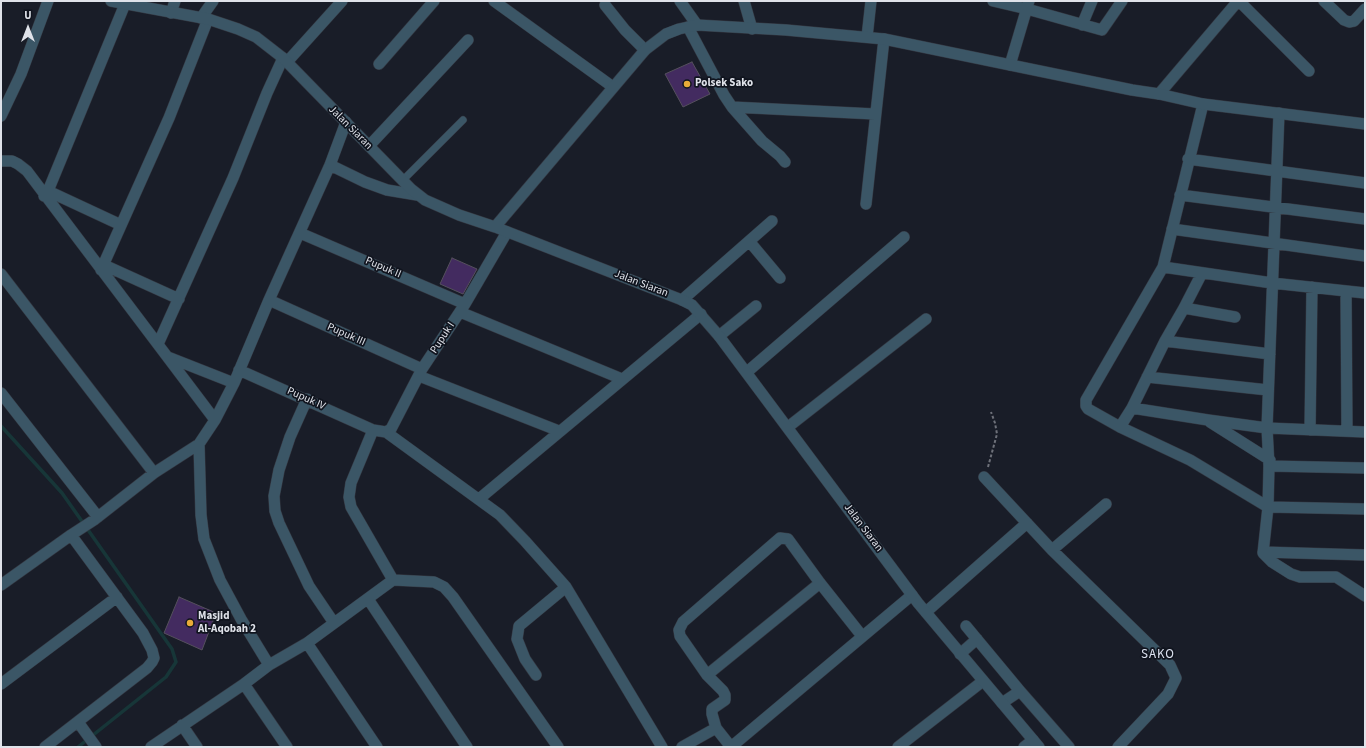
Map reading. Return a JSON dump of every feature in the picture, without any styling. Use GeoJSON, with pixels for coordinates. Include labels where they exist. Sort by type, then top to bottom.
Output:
{"type":"FeatureCollection","features":[{"type":"Feature","properties":{"kind":"street"},"geometry":{"type":"LineString","coordinates":[[1,116],[21,74],[48,1]]}},
{"type":"Feature","properties":{"kind":"street","name":"Jalan Siaran"},"geometry":{"type":"LineString","coordinates":[[111,1],[204,18],[238,29],[256,37],[285,60],[417,195],[425,200],[440,208],[495,227],[692,305],[701,314],[747,372],[912,595],[1002,704],[1032,745]]}},
{"type":"Feature","properties":{"kind":"street"},"geometry":{"type":"LineString","coordinates":[[171,13],[175,1]]}},
{"type":"Feature","properties":{"kind":"street"},"geometry":{"type":"LineString","coordinates":[[103,267],[169,118],[204,18],[213,1]]}},
{"type":"Feature","properties":{"kind":"street"},"geometry":{"type":"LineString","coordinates":[[158,344],[285,60],[342,1]]}},
{"type":"Feature","properties":{"kind":"street"},"geometry":{"type":"LineString","coordinates":[[379,64],[434,1]]}},
{"type":"Feature","properties":{"kind":"street"},"geometry":{"type":"LineString","coordinates":[[494,1],[613,87]]}},
{"type":"Feature","properties":{"kind":"street"},"geometry":{"type":"LineString","coordinates":[[680,1],[724,95],[762,141],[785,162]]}},
{"type":"Feature","properties":{"kind":"street"},"geometry":{"type":"LineString","coordinates":[[744,1],[752,29]]}},
{"type":"Feature","properties":{"kind":"street"},"geometry":{"type":"LineString","coordinates":[[867,37],[871,1]]}},
{"type":"Feature","properties":{"kind":"street"},"geometry":{"type":"LineString","coordinates":[[993,1],[1028,5],[1082,25],[1102,30],[1122,1]]}},
{"type":"Feature","properties":{"kind":"street"},"geometry":{"type":"LineString","coordinates":[[1082,25],[1092,1]]}},
{"type":"Feature","properties":{"kind":"street"},"geometry":{"type":"LineString","coordinates":[[1159,94],[1238,1],[1309,71]]}},
{"type":"Feature","properties":{"kind":"street"},"geometry":{"type":"LineString","coordinates":[[1324,1],[1344,20],[1349,22],[1354,21],[1365,9]]}},
{"type":"Feature","properties":{"kind":"street"},"geometry":{"type":"LineString","coordinates":[[46,193],[126,4]]}},
{"type":"Feature","properties":{"kind":"street"},"geometry":{"type":"LineString","coordinates":[[1010,65],[1028,5]]}},
{"type":"Feature","properties":{"kind":"street"},"geometry":{"type":"LineString","coordinates":[[606,6],[625,30],[645,50]]}},
{"type":"Feature","properties":{"kind":"street"},"geometry":{"type":"LineString","coordinates":[[495,227],[645,50],[666,34],[693,26],[786,30],[884,39],[1203,104],[1365,124]]}},
{"type":"Feature","properties":{"kind":"street"},"geometry":{"type":"LineString","coordinates":[[866,204],[884,39]]}},
{"type":"Feature","properties":{"kind":"street"},"geometry":{"type":"LineString","coordinates":[[369,146],[468,40]]}},
{"type":"Feature","properties":{"kind":"street"},"geometry":{"type":"LineString","coordinates":[[1203,104],[1188,159],[1163,267],[1086,400],[1088,409],[1120,427],[1190,460],[1268,507],[1365,509]]}},
{"type":"Feature","properties":{"kind":"street"},"geometry":{"type":"LineString","coordinates":[[732,106],[875,114]]}},
{"type":"Feature","properties":{"kind":"street"},"geometry":{"type":"LineString","coordinates":[[1279,113],[1267,428],[1270,463],[1268,507],[1263,552],[1272,562],[1291,574],[1300,577],[1336,577],[1365,596]]}},
{"type":"Feature","properties":{"kind":"street"},"geometry":{"type":"LineString","coordinates":[[1,585],[96,519],[154,473],[199,444],[215,420],[234,383],[269,300],[330,165],[346,122]]}},
{"type":"Feature","properties":{"kind":"street"},"geometry":{"type":"LineString","coordinates":[[1188,159],[1365,183]]}},
{"type":"Feature","properties":{"kind":"street"},"geometry":{"type":"LineString","coordinates":[[1,160],[12,161],[18,164],[27,171],[46,193],[103,267],[215,420]]}},
{"type":"Feature","properties":{"kind":"street"},"geometry":{"type":"LineString","coordinates":[[330,165],[365,182],[387,190],[417,195]]}},
{"type":"Feature","properties":{"kind":"street"},"geometry":{"type":"LineString","coordinates":[[46,193],[121,225]]}},
{"type":"Feature","properties":{"kind":"street"},"geometry":{"type":"LineString","coordinates":[[1180,195],[1365,219]]}},
{"type":"Feature","properties":{"kind":"street"},"geometry":{"type":"LineString","coordinates":[[682,300],[772,221]]}},
{"type":"Feature","properties":{"kind":"street"},"geometry":{"type":"LineString","coordinates":[[1172,229],[1365,256]]}},
{"type":"Feature","properties":{"kind":"street","name":"Pupuk I"},"geometry":{"type":"LineString","coordinates":[[386,432],[391,429],[421,372],[463,308],[507,232]]}},
{"type":"Feature","properties":{"kind":"street","name":"Pupuk II"},"geometry":{"type":"LineString","coordinates":[[300,233],[622,379]]}},
{"type":"Feature","properties":{"kind":"street"},"geometry":{"type":"LineString","coordinates":[[747,372],[904,237]]}},
{"type":"Feature","properties":{"kind":"street"},"geometry":{"type":"LineString","coordinates":[[749,241],[780,278]]}},
{"type":"Feature","properties":{"kind":"street"},"geometry":{"type":"LineString","coordinates":[[103,267],[179,299]]}},
{"type":"Feature","properties":{"kind":"street"},"geometry":{"type":"LineString","coordinates":[[1163,267],[1272,283],[1365,293]]}},
{"type":"Feature","properties":{"kind":"street"},"geometry":{"type":"LineString","coordinates":[[1120,427],[1132,408],[1165,341],[1202,273]]}},
{"type":"Feature","properties":{"kind":"street"},"geometry":{"type":"LineString","coordinates":[[1,274],[154,473]]}},
{"type":"Feature","properties":{"kind":"street"},"geometry":{"type":"LineString","coordinates":[[1310,430],[1312,287]]}},
{"type":"Feature","properties":{"kind":"street"},"geometry":{"type":"LineString","coordinates":[[1346,291],[1347,431]]}},
{"type":"Feature","properties":{"kind":"street","name":"Pupuk III"},"geometry":{"type":"LineString","coordinates":[[269,300],[421,372],[559,431]]}},
{"type":"Feature","properties":{"kind":"street"},"geometry":{"type":"LineString","coordinates":[[719,336],[756,306]]}},
{"type":"Feature","properties":{"kind":"street"},"geometry":{"type":"LineString","coordinates":[[1184,308],[1235,317]]}},
{"type":"Feature","properties":{"kind":"street"},"geometry":{"type":"LineString","coordinates":[[478,499],[701,314]]}},
{"type":"Feature","properties":{"kind":"street"},"geometry":{"type":"LineString","coordinates":[[788,427],[926,319]]}},
{"type":"Feature","properties":{"kind":"street"},"geometry":{"type":"LineString","coordinates":[[1165,341],[1270,354]]}},
{"type":"Feature","properties":{"kind":"street"},"geometry":{"type":"LineString","coordinates":[[168,357],[234,383]]}},
{"type":"Feature","properties":{"kind":"street","name":"Pupuk IV"},"geometry":{"type":"LineString","coordinates":[[239,370],[307,399],[373,430]]}},
{"type":"Feature","properties":{"kind":"street"},"geometry":{"type":"LineString","coordinates":[[1148,377],[1268,390]]}},
{"type":"Feature","properties":{"kind":"street"},"geometry":{"type":"LineString","coordinates":[[1,393],[96,519]]}},
{"type":"Feature","properties":{"kind":"street"},"geometry":{"type":"LineString","coordinates":[[307,399],[290,437],[279,470],[274,496],[275,511],[308,586],[334,623]]}},
{"type":"Feature","properties":{"kind":"street"},"geometry":{"type":"LineString","coordinates":[[1132,408],[1267,428],[1365,432]]}},
{"type":"Feature","properties":{"kind":"street"},"geometry":{"type":"LineString","coordinates":[[1208,420],[1270,463],[1365,468]]}},
{"type":"Feature","properties":{"kind":"street"},"geometry":{"type":"LineString","coordinates":[[393,580],[351,507],[349,497],[351,484],[373,430],[386,432],[500,515],[525,541],[566,587],[662,747]]}},
{"type":"Feature","properties":{"kind":"street"},"geometry":{"type":"LineString","coordinates":[[199,444],[201,515],[204,539],[220,580],[241,619],[269,665]]}},
{"type":"Feature","properties":{"kind":"street"},"geometry":{"type":"LineString","coordinates":[[984,477],[1052,550],[1170,665],[1176,678],[1168,694],[1118,747]]}},
{"type":"Feature","properties":{"kind":"street"},"geometry":{"type":"LineString","coordinates":[[1052,550],[1106,504]]}},
{"type":"Feature","properties":{"kind":"street"},"geometry":{"type":"LineString","coordinates":[[926,612],[1027,523]]}},
{"type":"Feature","properties":{"kind":"street"},"geometry":{"type":"LineString","coordinates":[[45,747],[81,725],[147,668],[154,658],[150,644],[143,633],[74,533]]}},
{"type":"Feature","properties":{"kind":"street"},"geometry":{"type":"LineString","coordinates":[[862,636],[820,583],[788,538],[780,538],[683,622],[679,630],[680,636],[707,675],[723,691],[725,697],[722,702],[712,709],[712,714],[716,728],[731,747],[912,595]]}},
{"type":"Feature","properties":{"kind":"street"},"geometry":{"type":"LineString","coordinates":[[1263,552],[1365,555]]}},
{"type":"Feature","properties":{"kind":"street"},"geometry":{"type":"LineString","coordinates":[[151,747],[244,684],[269,665],[307,643],[393,580],[434,582],[444,587],[453,597],[558,747]]}},
{"type":"Feature","properties":{"kind":"street"},"geometry":{"type":"LineString","coordinates":[[707,675],[820,583]]}},
{"type":"Feature","properties":{"kind":"street"},"geometry":{"type":"LineString","coordinates":[[536,675],[525,659],[517,639],[519,626],[566,587]]}},
{"type":"Feature","properties":{"kind":"street"},"geometry":{"type":"LineString","coordinates":[[1,684],[117,597]]}},
{"type":"Feature","properties":{"kind":"street"},"geometry":{"type":"LineString","coordinates":[[368,599],[467,747]]}},
{"type":"Feature","properties":{"kind":"street"},"geometry":{"type":"LineString","coordinates":[[966,626],[1069,747]]}},
{"type":"Feature","properties":{"kind":"street"},"geometry":{"type":"LineString","coordinates":[[960,654],[977,639]]}},
{"type":"Feature","properties":{"kind":"street"},"geometry":{"type":"LineString","coordinates":[[307,643],[377,747]]}},
{"type":"Feature","properties":{"kind":"street"},"geometry":{"type":"LineString","coordinates":[[898,747],[983,682]]}},
{"type":"Feature","properties":{"kind":"street"},"geometry":{"type":"LineString","coordinates":[[244,684],[287,747]]}},
{"type":"Feature","properties":{"kind":"street"},"geometry":{"type":"LineString","coordinates":[[1002,704],[1020,691]]}},
{"type":"Feature","properties":{"kind":"street"},"geometry":{"type":"LineString","coordinates":[[81,725],[94,745]]}},
{"type":"Feature","properties":{"kind":"street"},"geometry":{"type":"LineString","coordinates":[[182,725],[197,747]]}},
{"type":"Feature","properties":{"kind":"street"},"geometry":{"type":"LineString","coordinates":[[682,747],[716,728]]}},
{"type":"Feature","properties":{"kind":"lane"},"geometry":{"type":"LineString","coordinates":[[403,180],[463,120]]}},
{"type":"Feature","properties":{"kind":"path"},"geometry":{"type":"LineString","coordinates":[[984,477],[997,434],[991,412]]}},
{"type":"Feature","properties":{"kind":"building","name":"Polsek Sako"},"geometry":{"type":"Polygon","coordinates":[[[692,62],[710,94],[683,107],[665,74],[692,62]]]}},
{"type":"Feature","properties":{"kind":"building"},"geometry":{"type":"Polygon","coordinates":[[[452,258],[477,269],[463,294],[440,284],[452,258]]]}},
{"type":"Feature","properties":{"kind":"building","name":"Masjid Al-Aqobah 2"},"geometry":{"type":"Polygon","coordinates":[[[179,597],[216,613],[202,650],[164,633],[179,597]]]}},
{"type":"Feature","properties":{"kind":"waterway"},"geometry":{"type":"LineString","coordinates":[[1,426],[62,493],[172,649],[176,662],[166,677],[78,747]]}},
{"type":"Feature","properties":{"kind":"place","name":"Polsek Sako"},"geometry":{"type":"Point","coordinates":[687,84]}},
{"type":"Feature","properties":{"kind":"place","name":"Masjid Al-Aqobah 2"},"geometry":{"type":"Point","coordinates":[190,623]}},
{"type":"Feature","properties":{"kind":"district","name":"SAKO"},"geometry":{"type":"Point","coordinates":[1158,655]}}]}
